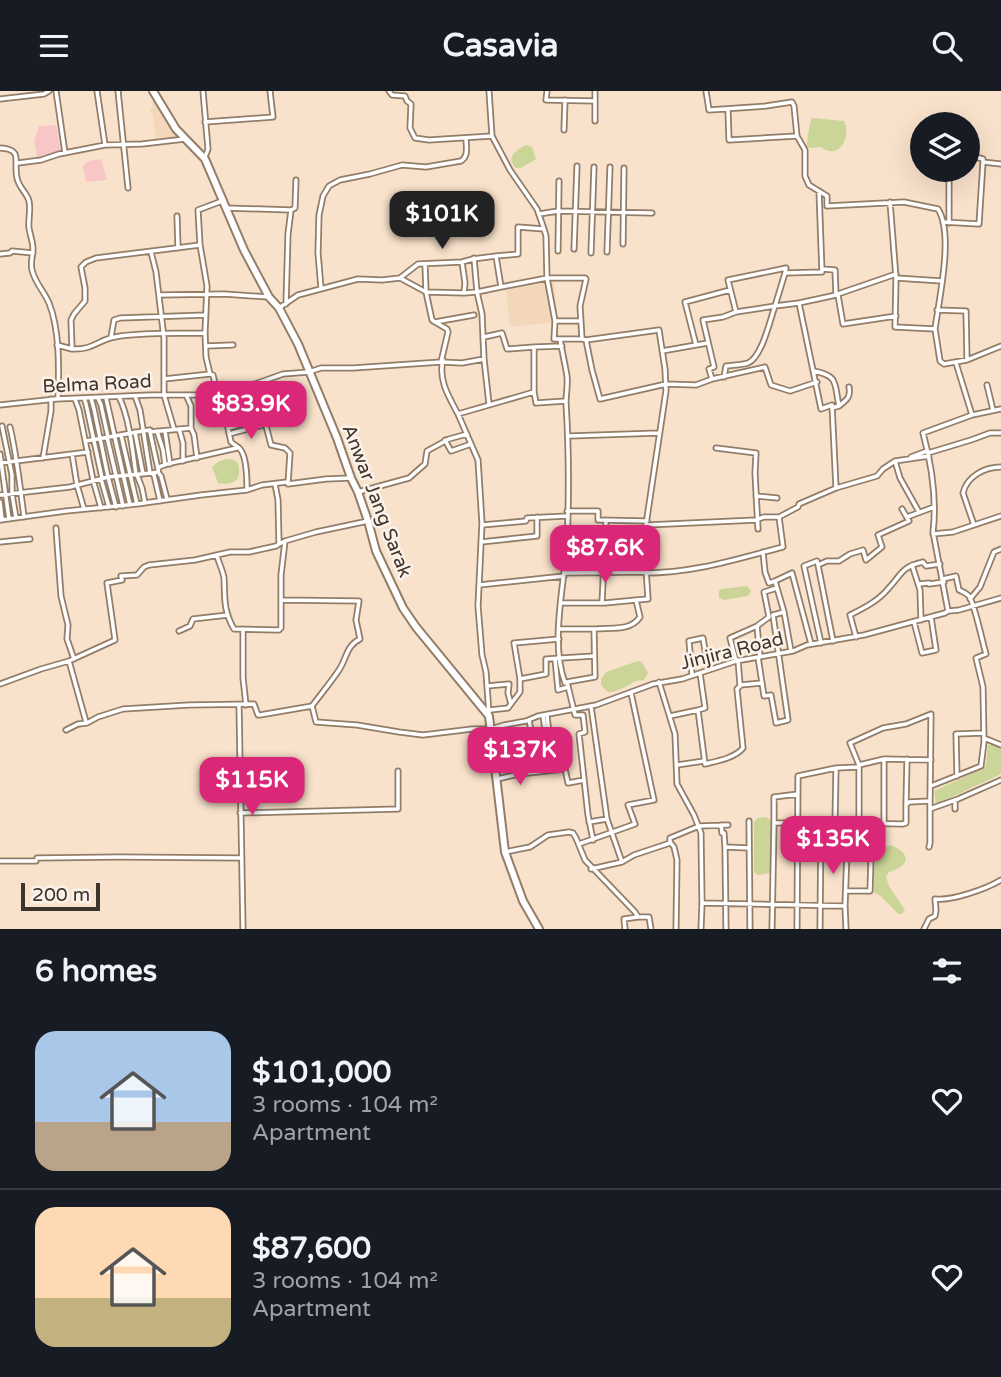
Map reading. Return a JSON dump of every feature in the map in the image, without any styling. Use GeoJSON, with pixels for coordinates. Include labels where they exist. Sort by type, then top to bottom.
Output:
{"type":"FeatureCollection","features":[{"type":"Feature","properties":{"kind":"main road","name":"Anwar Jang Sarak"},"geometry":{"type":"LineString","coordinates":[[153,91],[176,129],[205,159],[244,250],[269,297],[282,306],[358,492],[376,551],[403,608],[489,713]]}},
{"type":"Feature","properties":{"kind":"main road"},"geometry":{"type":"LineString","coordinates":[[489,713],[505,852],[523,901],[539,929]]}},
{"type":"Feature","properties":{"kind":"street"},"geometry":{"type":"LineString","coordinates":[[0,99],[44,94],[49,91]]}},
{"type":"Feature","properties":{"kind":"street"},"geometry":{"type":"LineString","coordinates":[[56,91],[65,153]]}},
{"type":"Feature","properties":{"kind":"street"},"geometry":{"type":"LineString","coordinates":[[97,91],[105,145]]}},
{"type":"Feature","properties":{"kind":"street"},"geometry":{"type":"LineString","coordinates":[[118,91],[128,188]]}},
{"type":"Feature","properties":{"kind":"street"},"geometry":{"type":"LineString","coordinates":[[203,91],[208,149],[205,159]]}},
{"type":"Feature","properties":{"kind":"street"},"geometry":{"type":"LineString","coordinates":[[205,122],[273,117],[270,91]]}},
{"type":"Feature","properties":{"kind":"street"},"geometry":{"type":"LineString","coordinates":[[390,91],[392,95],[405,96],[411,104],[410,128],[415,138],[429,140],[492,136]]}},
{"type":"Feature","properties":{"kind":"street"},"geometry":{"type":"LineString","coordinates":[[489,91],[492,136],[510,170],[530,196],[546,236],[547,278],[555,321],[554,339],[584,340],[659,330],[662,351],[666,391],[644,538],[648,599],[561,603]]}},
{"type":"Feature","properties":{"kind":"street"},"geometry":{"type":"LineString","coordinates":[[547,91],[547,100],[595,101]]}},
{"type":"Feature","properties":{"kind":"street"},"geometry":{"type":"LineString","coordinates":[[595,91],[595,121]]}},
{"type":"Feature","properties":{"kind":"street"},"geometry":{"type":"LineString","coordinates":[[706,91],[709,110],[766,106],[792,101],[797,136],[805,150],[804,176],[809,184],[827,196],[827,206],[904,202],[938,209],[943,222],[944,251],[935,329],[940,361],[944,364],[967,361],[1001,346]]}},
{"type":"Feature","properties":{"kind":"street"},"geometry":{"type":"LineString","coordinates":[[564,130],[565,100]]}},
{"type":"Feature","properties":{"kind":"street"},"geometry":{"type":"LineString","coordinates":[[728,110],[729,140],[797,136]]}},
{"type":"Feature","properties":{"kind":"street"},"geometry":{"type":"LineString","coordinates":[[321,288],[319,215],[323,196],[329,186],[340,180],[402,165],[426,167],[461,161],[466,155],[466,138]]}},
{"type":"Feature","properties":{"kind":"street"},"geometry":{"type":"LineString","coordinates":[[17,163],[105,145],[184,139]]}},
{"type":"Feature","properties":{"kind":"street"},"geometry":{"type":"LineString","coordinates":[[0,148],[13,149],[19,185],[29,202],[33,253],[31,264],[36,284],[48,301],[54,318],[58,399]]}},
{"type":"Feature","properties":{"kind":"street"},"geometry":{"type":"LineString","coordinates":[[943,222],[979,224],[981,221],[983,159],[980,158]]}},
{"type":"Feature","properties":{"kind":"street"},"geometry":{"type":"LineString","coordinates":[[983,162],[1001,164]]}},
{"type":"Feature","properties":{"kind":"street"},"geometry":{"type":"LineString","coordinates":[[574,249],[577,166]]}},
{"type":"Feature","properties":{"kind":"street"},"geometry":{"type":"LineString","coordinates":[[591,253],[594,167]]}},
{"type":"Feature","properties":{"kind":"street"},"geometry":{"type":"LineString","coordinates":[[607,252],[610,167]]}},
{"type":"Feature","properties":{"kind":"street"},"geometry":{"type":"LineString","coordinates":[[623,244],[624,168]]}},
{"type":"Feature","properties":{"kind":"street"},"geometry":{"type":"LineString","coordinates":[[226,208],[295,208],[296,180]]}},
{"type":"Feature","properties":{"kind":"street"},"geometry":{"type":"LineString","coordinates":[[558,251],[559,181]]}},
{"type":"Feature","properties":{"kind":"street"},"geometry":{"type":"LineString","coordinates":[[949,182],[949,223]]}},
{"type":"Feature","properties":{"kind":"street"},"geometry":{"type":"LineString","coordinates":[[818,191],[823,269]]}},
{"type":"Feature","properties":{"kind":"street"},"geometry":{"type":"LineString","coordinates":[[224,201],[198,210],[200,245],[207,286],[206,357],[222,403],[231,442],[240,449],[244,458],[247,490]]}},
{"type":"Feature","properties":{"kind":"street"},"geometry":{"type":"LineString","coordinates":[[890,202],[896,276],[895,327],[935,329]]}},
{"type":"Feature","properties":{"kind":"street"},"geometry":{"type":"LineString","coordinates":[[282,306],[290,210]]}},
{"type":"Feature","properties":{"kind":"street"},"geometry":{"type":"LineString","coordinates":[[539,213],[652,213]]}},
{"type":"Feature","properties":{"kind":"street"},"geometry":{"type":"LineString","coordinates":[[177,216],[178,248]]}},
{"type":"Feature","properties":{"kind":"street"},"geometry":{"type":"LineString","coordinates":[[282,306],[298,295],[358,279],[400,278],[418,264],[462,262],[474,258],[518,254],[518,227],[544,229]]}},
{"type":"Feature","properties":{"kind":"street"},"geometry":{"type":"LineString","coordinates":[[72,349],[71,320],[85,300],[82,267],[86,262],[96,258],[200,245]]}},
{"type":"Feature","properties":{"kind":"street"},"geometry":{"type":"LineString","coordinates":[[0,254],[12,251],[33,253]]}},
{"type":"Feature","properties":{"kind":"street"},"geometry":{"type":"LineString","coordinates":[[151,251],[161,317],[164,395],[183,443],[183,461]]}},
{"type":"Feature","properties":{"kind":"street"},"geometry":{"type":"LineString","coordinates":[[496,256],[501,287]]}},
{"type":"Feature","properties":{"kind":"street"},"geometry":{"type":"LineString","coordinates":[[474,258],[482,314],[489,404]]}},
{"type":"Feature","properties":{"kind":"street"},"geometry":{"type":"LineString","coordinates":[[462,262],[464,293]]}},
{"type":"Feature","properties":{"kind":"street"},"geometry":{"type":"LineString","coordinates":[[425,264],[431,318],[448,332],[441,362],[443,360],[441,370],[444,387],[478,460],[482,525],[478,606],[489,713],[508,708],[520,692],[514,643],[559,639]]}},
{"type":"Feature","properties":{"kind":"street"},"geometry":{"type":"LineString","coordinates":[[724,377],[726,366],[748,363],[756,357],[786,268],[728,280],[736,312]]}},
{"type":"Feature","properties":{"kind":"street"},"geometry":{"type":"LineString","coordinates":[[785,273],[835,270],[843,324],[896,316]]}},
{"type":"Feature","properties":{"kind":"street"},"geometry":{"type":"LineString","coordinates":[[712,379],[709,369],[714,367],[703,320],[837,295],[896,276],[942,281]]}},
{"type":"Feature","properties":{"kind":"street"},"geometry":{"type":"LineString","coordinates":[[400,278],[426,292],[464,293],[547,278],[586,278],[580,321],[600,399],[666,384],[696,385],[765,367],[771,385],[790,391],[817,382]]}},
{"type":"Feature","properties":{"kind":"street"},"geometry":{"type":"LineString","coordinates":[[696,345],[685,302],[730,290]]}},
{"type":"Feature","properties":{"kind":"street"},"geometry":{"type":"LineString","coordinates":[[159,295],[206,293],[269,297]]}},
{"type":"Feature","properties":{"kind":"street"},"geometry":{"type":"LineString","coordinates":[[799,303],[821,409],[832,405],[832,408]]}},
{"type":"Feature","properties":{"kind":"street"},"geometry":{"type":"LineString","coordinates":[[937,310],[966,311],[967,361]]}},
{"type":"Feature","properties":{"kind":"street"},"geometry":{"type":"LineString","coordinates":[[111,338],[114,320],[126,317],[206,315]]}},
{"type":"Feature","properties":{"kind":"street"},"geometry":{"type":"LineString","coordinates":[[435,323],[474,315]]}},
{"type":"Feature","properties":{"kind":"street"},"geometry":{"type":"LineString","coordinates":[[555,321],[580,321]]}},
{"type":"Feature","properties":{"kind":"street"},"geometry":{"type":"LineString","coordinates":[[57,345],[88,350],[111,338],[205,333]]}},
{"type":"Feature","properties":{"kind":"street"},"geometry":{"type":"LineString","coordinates":[[484,337],[502,333],[507,349],[562,346]]}},
{"type":"Feature","properties":{"kind":"street"},"geometry":{"type":"LineString","coordinates":[[560,339],[567,378],[569,436],[566,549],[557,659],[558,690],[595,677],[594,629]]}},
{"type":"Feature","properties":{"kind":"street"},"geometry":{"type":"LineString","coordinates":[[662,351],[708,342]]}},
{"type":"Feature","properties":{"kind":"street"},"geometry":{"type":"LineString","coordinates":[[206,346],[233,345]]}},
{"type":"Feature","properties":{"kind":"street"},"geometry":{"type":"LineString","coordinates":[[534,348],[536,403],[566,401]]}},
{"type":"Feature","properties":{"kind":"street","name":"Belma Road"},"geometry":{"type":"LineString","coordinates":[[0,405],[51,399],[217,393],[283,374],[321,368],[462,363],[484,359]]}},
{"type":"Feature","properties":{"kind":"street"},"geometry":{"type":"LineString","coordinates":[[956,363],[972,415]]}},
{"type":"Feature","properties":{"kind":"street"},"geometry":{"type":"LineString","coordinates":[[814,371],[831,376],[839,406]]}},
{"type":"Feature","properties":{"kind":"street"},"geometry":{"type":"LineString","coordinates":[[163,379],[210,374]]}},
{"type":"Feature","properties":{"kind":"street"},"geometry":{"type":"LineString","coordinates":[[255,384],[271,445],[285,448],[290,453],[288,484]]}},
{"type":"Feature","properties":{"kind":"street"},"geometry":{"type":"LineString","coordinates":[[987,386],[993,410]]}},
{"type":"Feature","properties":{"kind":"street"},"geometry":{"type":"LineString","coordinates":[[832,408],[847,400],[849,387]]}},
{"type":"Feature","properties":{"kind":"street"},"geometry":{"type":"LineString","coordinates":[[458,414],[534,392]]}},
{"type":"Feature","properties":{"kind":"street"},"geometry":{"type":"LineString","coordinates":[[222,403],[259,394]]}},
{"type":"Feature","properties":{"kind":"street"},"geometry":{"type":"LineString","coordinates":[[186,395],[191,407],[191,428],[197,457]]}},
{"type":"Feature","properties":{"kind":"street"},"geometry":{"type":"LineString","coordinates":[[135,396],[140,410],[150,473],[154,475],[160,501]]}},
{"type":"Feature","properties":{"kind":"street"},"geometry":{"type":"LineString","coordinates":[[119,397],[145,503]]}},
{"type":"Feature","properties":{"kind":"street"},"geometry":{"type":"LineString","coordinates":[[84,398],[109,507]]}},
{"type":"Feature","properties":{"kind":"street"},"geometry":{"type":"LineString","coordinates":[[91,398],[116,507]]}},
{"type":"Feature","properties":{"kind":"street"},"geometry":{"type":"LineString","coordinates":[[98,398],[123,506]]}},
{"type":"Feature","properties":{"kind":"street"},"geometry":{"type":"LineString","coordinates":[[106,398],[130,505]]}},
{"type":"Feature","properties":{"kind":"street"},"geometry":{"type":"LineString","coordinates":[[43,457],[51,399]]}},
{"type":"Feature","properties":{"kind":"street"},"geometry":{"type":"LineString","coordinates":[[75,399],[101,508]]}},
{"type":"Feature","properties":{"kind":"street"},"geometry":{"type":"LineString","coordinates":[[225,416],[262,407]]}},
{"type":"Feature","properties":{"kind":"street"},"geometry":{"type":"LineString","coordinates":[[832,408],[836,488]]}},
{"type":"Feature","properties":{"kind":"street"},"geometry":{"type":"LineString","coordinates":[[948,611],[944,580],[934,544],[932,470],[923,433],[972,415],[1001,409]]}},
{"type":"Feature","properties":{"kind":"street"},"geometry":{"type":"LineString","coordinates":[[228,428],[264,418]]}},
{"type":"Feature","properties":{"kind":"street"},"geometry":{"type":"LineString","coordinates":[[229,434],[267,424]]}},
{"type":"Feature","properties":{"kind":"street"},"geometry":{"type":"LineString","coordinates":[[2,426],[12,475],[16,518]]}},
{"type":"Feature","properties":{"kind":"street"},"geometry":{"type":"LineString","coordinates":[[10,427],[24,517]]}},
{"type":"Feature","properties":{"kind":"street"},"geometry":{"type":"LineString","coordinates":[[86,441],[150,430],[191,428]]}},
{"type":"Feature","properties":{"kind":"street"},"geometry":{"type":"LineString","coordinates":[[164,430],[167,464]]}},
{"type":"Feature","properties":{"kind":"street"},"geometry":{"type":"LineString","coordinates":[[157,431],[167,464]]}},
{"type":"Feature","properties":{"kind":"street"},"geometry":{"type":"LineString","coordinates":[[135,432],[139,475]]}},
{"type":"Feature","properties":{"kind":"street"},"geometry":{"type":"LineString","coordinates":[[150,432],[167,499]]}},
{"type":"Feature","properties":{"kind":"street"},"geometry":{"type":"LineString","coordinates":[[569,436],[659,433]]}},
{"type":"Feature","properties":{"kind":"street"},"geometry":{"type":"LineString","coordinates":[[482,525],[598,512],[598,520],[647,523],[779,517],[799,504],[836,488],[877,476],[895,461],[906,460],[983,434],[1001,433]]}},
{"type":"Feature","properties":{"kind":"street"},"geometry":{"type":"LineString","coordinates":[[358,492],[410,478],[425,464],[428,451],[445,440],[467,434]]}},
{"type":"Feature","properties":{"kind":"street"},"geometry":{"type":"LineString","coordinates":[[121,435],[137,504]]}},
{"type":"Feature","properties":{"kind":"street"},"geometry":{"type":"LineString","coordinates":[[445,440],[451,451],[471,444]]}},
{"type":"Feature","properties":{"kind":"street"},"geometry":{"type":"LineString","coordinates":[[2,495],[77,485],[108,477],[150,473],[167,464],[237,448]]}},
{"type":"Feature","properties":{"kind":"street"},"geometry":{"type":"LineString","coordinates":[[716,448],[756,453],[758,529]]}},
{"type":"Feature","properties":{"kind":"street"},"geometry":{"type":"LineString","coordinates":[[1,463],[88,452]]}},
{"type":"Feature","properties":{"kind":"street"},"geometry":{"type":"LineString","coordinates":[[0,454],[2,495],[9,519]]}},
{"type":"Feature","properties":{"kind":"street"},"geometry":{"type":"LineString","coordinates":[[72,454],[84,509]]}},
{"type":"Feature","properties":{"kind":"street"},"geometry":{"type":"LineString","coordinates":[[895,461],[900,478],[919,512]]}},
{"type":"Feature","properties":{"kind":"street"},"geometry":{"type":"LineString","coordinates":[[974,525],[963,493],[964,487],[975,475],[1001,467]]}},
{"type":"Feature","properties":{"kind":"street"},"geometry":{"type":"LineString","coordinates":[[0,502],[1,520],[247,490],[287,482],[351,478]]}},
{"type":"Feature","properties":{"kind":"street"},"geometry":{"type":"LineString","coordinates":[[275,484],[279,544]]}},
{"type":"Feature","properties":{"kind":"street"},"geometry":{"type":"LineString","coordinates":[[756,496],[777,498]]}},
{"type":"Feature","properties":{"kind":"street"},"geometry":{"type":"LineString","coordinates":[[907,517],[934,507]]}},
{"type":"Feature","properties":{"kind":"street"},"geometry":{"type":"LineString","coordinates":[[818,565],[827,561],[839,561],[863,550],[866,560],[882,547],[878,535],[909,521],[902,509]]}},
{"type":"Feature","properties":{"kind":"street"},"geometry":{"type":"LineString","coordinates":[[933,534],[953,532],[1001,516]]}},
{"type":"Feature","properties":{"kind":"street"},"geometry":{"type":"LineString","coordinates":[[481,543],[537,536],[537,517]]}},
{"type":"Feature","properties":{"kind":"street"},"geometry":{"type":"LineString","coordinates":[[479,585],[604,572],[672,573],[727,563],[783,547],[779,517]]}},
{"type":"Feature","properties":{"kind":"street"},"geometry":{"type":"LineString","coordinates":[[0,684],[72,660],[115,640],[107,583],[122,580],[121,576],[136,575],[149,565],[276,546],[285,541],[368,520]]}},
{"type":"Feature","properties":{"kind":"street"},"geometry":{"type":"LineString","coordinates":[[602,603],[606,520]]}},
{"type":"Feature","properties":{"kind":"street"},"geometry":{"type":"LineString","coordinates":[[55,528],[61,596],[68,625],[67,639],[87,723]]}},
{"type":"Feature","properties":{"kind":"street"},"geometry":{"type":"LineString","coordinates":[[0,542],[30,539]]}},
{"type":"Feature","properties":{"kind":"street"},"geometry":{"type":"LineString","coordinates":[[217,555],[224,579],[225,608],[234,629],[279,630],[285,541]]}},
{"type":"Feature","properties":{"kind":"street"},"geometry":{"type":"LineString","coordinates":[[566,549],[625,554],[625,572]]}},
{"type":"Feature","properties":{"kind":"street"},"geometry":{"type":"LineString","coordinates":[[970,599],[980,587],[994,552],[1001,549]]}},
{"type":"Feature","properties":{"kind":"street"},"geometry":{"type":"LineString","coordinates":[[763,552],[769,583],[792,573],[811,644]]}},
{"type":"Feature","properties":{"kind":"street"},"geometry":{"type":"LineString","coordinates":[[821,643],[804,565],[817,562],[833,641]]}},
{"type":"Feature","properties":{"kind":"street"},"geometry":{"type":"LineString","coordinates":[[856,637],[850,615],[869,606],[888,590],[898,575],[912,565],[923,562],[926,566],[940,564]]}},
{"type":"Feature","properties":{"kind":"street"},"geometry":{"type":"LineString","coordinates":[[912,565],[922,600],[921,620]]}},
{"type":"Feature","properties":{"kind":"street"},"geometry":{"type":"LineString","coordinates":[[918,584],[956,576],[958,590],[963,591],[973,605],[986,653],[976,658],[983,687],[984,736],[981,767],[930,786]]}},
{"type":"Feature","properties":{"kind":"street"},"geometry":{"type":"LineString","coordinates":[[775,581],[792,651]]}},
{"type":"Feature","properties":{"kind":"street"},"geometry":{"type":"LineString","coordinates":[[741,685],[730,638],[757,626],[769,617],[764,592],[777,588]]}},
{"type":"Feature","properties":{"kind":"street","name":"Jinjira Road"},"geometry":{"type":"LineString","coordinates":[[312,706],[315,721],[318,723],[358,725],[423,735],[491,729],[591,706],[659,682],[682,679],[737,661],[856,637],[1001,598]]}},
{"type":"Feature","properties":{"kind":"street"},"geometry":{"type":"LineString","coordinates":[[66,730],[124,709],[255,705],[258,715],[264,716],[312,706],[340,669],[348,648],[360,639],[356,620],[359,601],[281,600]]}},
{"type":"Feature","properties":{"kind":"street"},"geometry":{"type":"LineString","coordinates":[[560,629],[629,627],[640,617],[636,600]]}},
{"type":"Feature","properties":{"kind":"street"},"geometry":{"type":"LineString","coordinates":[[757,626],[764,696],[771,695],[776,723],[788,720],[773,615],[784,612]]}},
{"type":"Feature","properties":{"kind":"street"},"geometry":{"type":"LineString","coordinates":[[179,631],[190,626],[193,619],[228,615]]}},
{"type":"Feature","properties":{"kind":"street"},"geometry":{"type":"LineString","coordinates":[[914,622],[922,653],[936,650],[930,617]]}},
{"type":"Feature","properties":{"kind":"street"},"geometry":{"type":"LineString","coordinates":[[243,629],[246,705]]}},
{"type":"Feature","properties":{"kind":"street"},"geometry":{"type":"LineString","coordinates":[[692,675],[689,641],[703,638],[708,670]]}},
{"type":"Feature","properties":{"kind":"street"},"geometry":{"type":"LineString","coordinates":[[520,679],[546,674],[546,659],[594,656]]}},
{"type":"Feature","properties":{"kind":"street"},"geometry":{"type":"LineString","coordinates":[[557,659],[568,685],[575,715],[583,715],[585,732],[579,734],[593,840]]}},
{"type":"Feature","properties":{"kind":"street"},"geometry":{"type":"LineString","coordinates":[[670,716],[705,708],[700,672]]}},
{"type":"Feature","properties":{"kind":"street"},"geometry":{"type":"LineString","coordinates":[[659,682],[675,734],[677,784],[701,833],[701,929]]}},
{"type":"Feature","properties":{"kind":"street"},"geometry":{"type":"LineString","coordinates":[[677,765],[704,761],[705,764],[740,752],[743,748],[737,689],[741,685],[762,683]]}},
{"type":"Feature","properties":{"kind":"street"},"geometry":{"type":"LineString","coordinates":[[487,686],[509,684],[511,704]]}},
{"type":"Feature","properties":{"kind":"street"},"geometry":{"type":"LineString","coordinates":[[509,688],[520,687]]}},
{"type":"Feature","properties":{"kind":"street"},"geometry":{"type":"LineString","coordinates":[[579,844],[635,824],[628,805],[654,800],[631,692]]}},
{"type":"Feature","properties":{"kind":"street"},"geometry":{"type":"LineString","coordinates":[[239,705],[243,929]]}},
{"type":"Feature","properties":{"kind":"street"},"geometry":{"type":"LineString","coordinates":[[591,706],[607,819],[622,862]]}},
{"type":"Feature","properties":{"kind":"street"},"geometry":{"type":"LineString","coordinates":[[698,710],[704,761]]}},
{"type":"Feature","properties":{"kind":"street"},"geometry":{"type":"LineString","coordinates":[[859,823],[859,766],[850,743],[883,728],[906,724],[931,713],[929,847]]}},
{"type":"Feature","properties":{"kind":"street"},"geometry":{"type":"LineString","coordinates":[[545,715],[553,770]]}},
{"type":"Feature","properties":{"kind":"street"},"geometry":{"type":"LineString","coordinates":[[529,720],[539,772]]}},
{"type":"Feature","properties":{"kind":"street"},"geometry":{"type":"LineString","coordinates":[[531,732],[547,729]]}},
{"type":"Feature","properties":{"kind":"street"},"geometry":{"type":"LineString","coordinates":[[957,776],[956,734],[984,736],[1001,745]]}},
{"type":"Feature","properties":{"kind":"street"},"geometry":{"type":"LineString","coordinates":[[519,774],[515,749],[550,743]]}},
{"type":"Feature","properties":{"kind":"street"},"geometry":{"type":"LineString","coordinates":[[797,929],[798,776],[884,759],[930,760]]}},
{"type":"Feature","properties":{"kind":"street"},"geometry":{"type":"LineString","coordinates":[[884,759],[884,824]]}},
{"type":"Feature","properties":{"kind":"street"},"geometry":{"type":"LineString","coordinates":[[774,823],[906,823],[907,759]]}},
{"type":"Feature","properties":{"kind":"street"},"geometry":{"type":"LineString","coordinates":[[835,823],[836,768]]}},
{"type":"Feature","properties":{"kind":"street"},"geometry":{"type":"LineString","coordinates":[[497,779],[565,769],[568,783],[584,781]]}},
{"type":"Feature","properties":{"kind":"street"},"geometry":{"type":"LineString","coordinates":[[240,813],[398,809],[398,771]]}},
{"type":"Feature","properties":{"kind":"street"},"geometry":{"type":"LineString","coordinates":[[930,809],[1001,780]]}},
{"type":"Feature","properties":{"kind":"street"},"geometry":{"type":"LineString","coordinates":[[772,929],[774,797],[798,794]]}},
{"type":"Feature","properties":{"kind":"street"},"geometry":{"type":"LineString","coordinates":[[955,800],[955,809]]}},
{"type":"Feature","properties":{"kind":"street"},"geometry":{"type":"LineString","coordinates":[[906,805],[909,802],[930,801]]}},
{"type":"Feature","properties":{"kind":"street"},"geometry":{"type":"LineString","coordinates":[[589,821],[607,819]]}},
{"type":"Feature","properties":{"kind":"street"},"geometry":{"type":"LineString","coordinates":[[750,821],[750,929]]}},
{"type":"Feature","properties":{"kind":"street"},"geometry":{"type":"LineString","coordinates":[[820,929],[821,822]]}},
{"type":"Feature","properties":{"kind":"street"},"geometry":{"type":"LineString","coordinates":[[846,929],[848,823]]}},
{"type":"Feature","properties":{"kind":"street"},"geometry":{"type":"LineString","coordinates":[[845,891],[870,891],[872,823]]}},
{"type":"Feature","properties":{"kind":"street"},"geometry":{"type":"LineString","coordinates":[[721,825],[724,833],[726,929]]}},
{"type":"Feature","properties":{"kind":"street"},"geometry":{"type":"LineString","coordinates":[[591,869],[622,862],[670,842],[670,838],[699,826],[728,825]]}},
{"type":"Feature","properties":{"kind":"street"},"geometry":{"type":"LineString","coordinates":[[505,852],[530,847],[548,835],[573,833],[584,860],[638,917]]}},
{"type":"Feature","properties":{"kind":"street"},"geometry":{"type":"LineString","coordinates":[[670,842],[677,860],[676,929]]}},
{"type":"Feature","properties":{"kind":"street"},"geometry":{"type":"LineString","coordinates":[[724,847],[749,848]]}},
{"type":"Feature","properties":{"kind":"street"},"geometry":{"type":"LineString","coordinates":[[0,861],[242,857]]}},
{"type":"Feature","properties":{"kind":"street"},"geometry":{"type":"LineString","coordinates":[[924,929],[926,923],[935,916],[935,899],[944,900],[969,894],[1001,880]]}},
{"type":"Feature","properties":{"kind":"street"},"geometry":{"type":"LineString","coordinates":[[702,903],[845,906]]}},
{"type":"Feature","properties":{"kind":"street"},"geometry":{"type":"LineString","coordinates":[[625,929],[624,919],[638,917],[649,917],[651,929]]}},
{"type":"Feature","properties":{"kind":"shaded area"},"geometry":{"type":"Polygon","coordinates":[[[155,97],[182,136],[156,141],[150,109],[153,109],[152,102],[155,97]]]}},
{"type":"Feature","properties":{"kind":"shaded area"},"geometry":{"type":"Polygon","coordinates":[[[812,118],[844,121],[845,140],[838,149],[827,151],[821,147],[807,146],[812,118]]]}},
{"type":"Feature","properties":{"kind":"shaded area"},"geometry":{"type":"Polygon","coordinates":[[[56,125],[61,151],[37,157],[34,141],[39,126],[56,125]]]}},
{"type":"Feature","properties":{"kind":"shaded area"},"geometry":{"type":"Polygon","coordinates":[[[526,145],[532,147],[536,159],[516,168],[512,158],[526,145]]]}},
{"type":"Feature","properties":{"kind":"shaded area"},"geometry":{"type":"Polygon","coordinates":[[[101,159],[107,180],[86,182],[83,166],[88,161],[101,159]]]}},
{"type":"Feature","properties":{"kind":"shaded area"},"geometry":{"type":"Polygon","coordinates":[[[553,276],[558,322],[510,327],[505,281],[553,276]]]}},
{"type":"Feature","properties":{"kind":"shaded area"},"geometry":{"type":"Polygon","coordinates":[[[226,459],[234,460],[238,464],[238,478],[230,483],[218,483],[212,467],[226,459]]]}},
{"type":"Feature","properties":{"kind":"shaded area"},"geometry":{"type":"Polygon","coordinates":[[[747,586],[751,591],[748,596],[724,600],[719,598],[721,589],[747,586]]]}},
{"type":"Feature","properties":{"kind":"shaded area"},"geometry":{"type":"Polygon","coordinates":[[[642,662],[648,673],[644,680],[635,681],[611,692],[601,685],[601,679],[606,672],[642,662]]]}},
{"type":"Feature","properties":{"kind":"shaded area"},"geometry":{"type":"Polygon","coordinates":[[[988,745],[1001,748],[1001,773],[936,803],[934,791],[984,768],[988,745]]]}},
{"type":"Feature","properties":{"kind":"shaded area"},"geometry":{"type":"Polygon","coordinates":[[[766,817],[773,824],[772,869],[770,873],[758,875],[754,872],[754,822],[758,818],[766,817]]]}},
{"type":"Feature","properties":{"kind":"shaded area"},"geometry":{"type":"Polygon","coordinates":[[[891,845],[898,848],[906,859],[905,863],[889,872],[886,877],[905,910],[902,914],[898,914],[874,892],[877,859],[885,848],[891,845]]]}}]}
